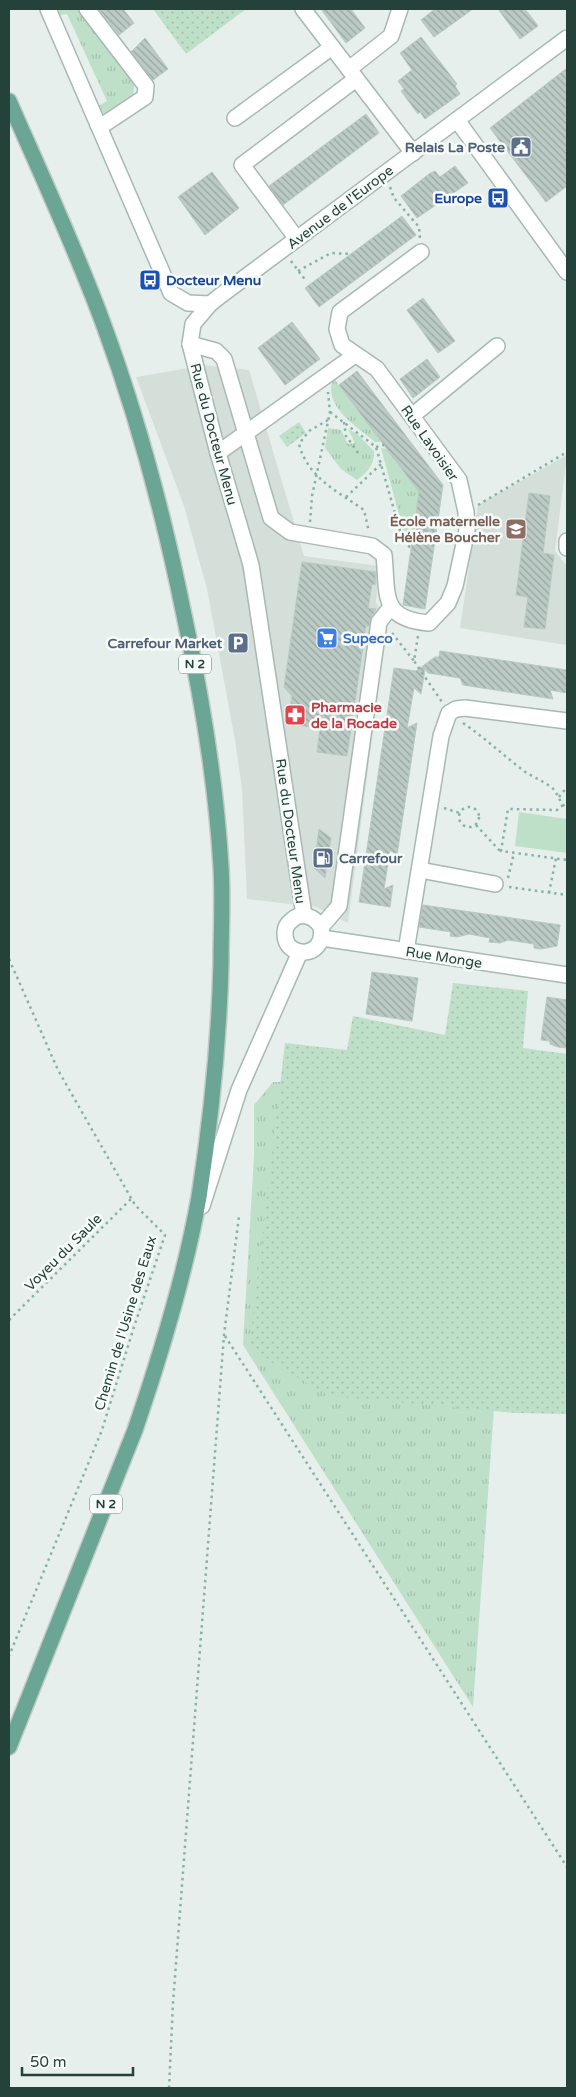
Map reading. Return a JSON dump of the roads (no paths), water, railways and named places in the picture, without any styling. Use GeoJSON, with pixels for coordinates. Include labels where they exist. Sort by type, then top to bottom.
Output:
{"type":"FeatureCollection","features":[{"type":"Feature","properties":{"kind":"main road","name":"N 2"},"geometry":{"type":"LineString","coordinates":[[9,100],[102,320],[139,428],[176,573],[204,713],[213,779],[221,869],[219,1016],[211,1102],[198,1198],[186,1256],[152,1380],[135,1430],[9,1747]]}},
{"type":"Feature","properties":{"kind":"street"},"geometry":{"type":"LineString","coordinates":[[48,9],[171,293],[188,303],[210,304]]}},
{"type":"Feature","properties":{"kind":"street"},"geometry":{"type":"LineString","coordinates":[[87,9],[146,86],[145,97],[106,123],[98,125]]}},
{"type":"Feature","properties":{"kind":"street"},"geometry":{"type":"LineString","coordinates":[[303,9],[413,153]]}},
{"type":"Feature","properties":{"kind":"street"},"geometry":{"type":"LineString","coordinates":[[297,239],[242,165],[353,74],[391,36],[400,9]]}},
{"type":"Feature","properties":{"kind":"street","name":"Avenue de l'Europe"},"geometry":{"type":"LineString","coordinates":[[210,304],[567,38]]}},
{"type":"Feature","properties":{"kind":"street"},"geometry":{"type":"LineString","coordinates":[[235,118],[332,47]]}},
{"type":"Feature","properties":{"kind":"street"},"geometry":{"type":"LineString","coordinates":[[457,120],[567,272]]}},
{"type":"Feature","properties":{"kind":"street","name":"Rue Lavoisier"},"geometry":{"type":"LineString","coordinates":[[390,607],[393,612],[413,622],[429,623],[448,603],[455,586],[467,530],[466,512],[459,480],[377,369],[342,344],[337,329],[340,312],[421,252]]}},
{"type":"Feature","properties":{"kind":"street","name":"Rue du Docteur Menu"},"geometry":{"type":"LineString","coordinates":[[210,304],[193,324],[190,344],[218,453],[251,566],[304,915]]}},
{"type":"Feature","properties":{"kind":"street"},"geometry":{"type":"LineString","coordinates":[[190,344],[216,351],[224,359],[271,518],[290,532],[372,546],[379,549],[384,555],[390,607],[379,622],[339,906],[321,933],[316,948],[300,952],[290,947],[285,935],[288,924],[298,916],[304,915],[314,919],[321,933]]}},
{"type":"Feature","properties":{"kind":"street"},"geometry":{"type":"LineString","coordinates":[[412,416],[498,346]]}},
{"type":"Feature","properties":{"kind":"street"},"geometry":{"type":"LineString","coordinates":[[218,453],[356,355]]}},
{"type":"Feature","properties":{"kind":"street"},"geometry":{"type":"LineString","coordinates":[[567,541],[567,548]]}},
{"type":"Feature","properties":{"kind":"street"},"geometry":{"type":"LineString","coordinates":[[406,951],[441,736],[449,713],[456,709],[465,708],[567,721]]}},
{"type":"Feature","properties":{"kind":"street"},"geometry":{"type":"LineString","coordinates":[[420,870],[495,884]]}},
{"type":"Feature","properties":{"kind":"street","name":"Rue Monge"},"geometry":{"type":"LineString","coordinates":[[321,933],[406,951],[567,975]]}},
{"type":"Feature","properties":{"kind":"street"},"geometry":{"type":"LineString","coordinates":[[186,1256],[239,1090],[300,952]]}},
{"type":"Feature","properties":{"kind":"place","name":"Relais La Poste"},"geometry":{"type":"Point","coordinates":[521,147]}},
{"type":"Feature","properties":{"kind":"place","name":"Europe"},"geometry":{"type":"Point","coordinates":[498,198]}},
{"type":"Feature","properties":{"kind":"place","name":"Docteur Menu"},"geometry":{"type":"Point","coordinates":[150,280]}},
{"type":"Feature","properties":{"kind":"place","name":"École maternelle Hélène Boucher"},"geometry":{"type":"Point","coordinates":[516,529]}},
{"type":"Feature","properties":{"kind":"place","name":"Supeco"},"geometry":{"type":"Point","coordinates":[327,638]}},
{"type":"Feature","properties":{"kind":"place","name":"Carrefour Market"},"geometry":{"type":"Point","coordinates":[238,643]}},
{"type":"Feature","properties":{"kind":"place","name":"Pharmacie de la Rocade"},"geometry":{"type":"Point","coordinates":[295,715]}},
{"type":"Feature","properties":{"kind":"place","name":"Carrefour"},"geometry":{"type":"Point","coordinates":[323,858]}}]}
